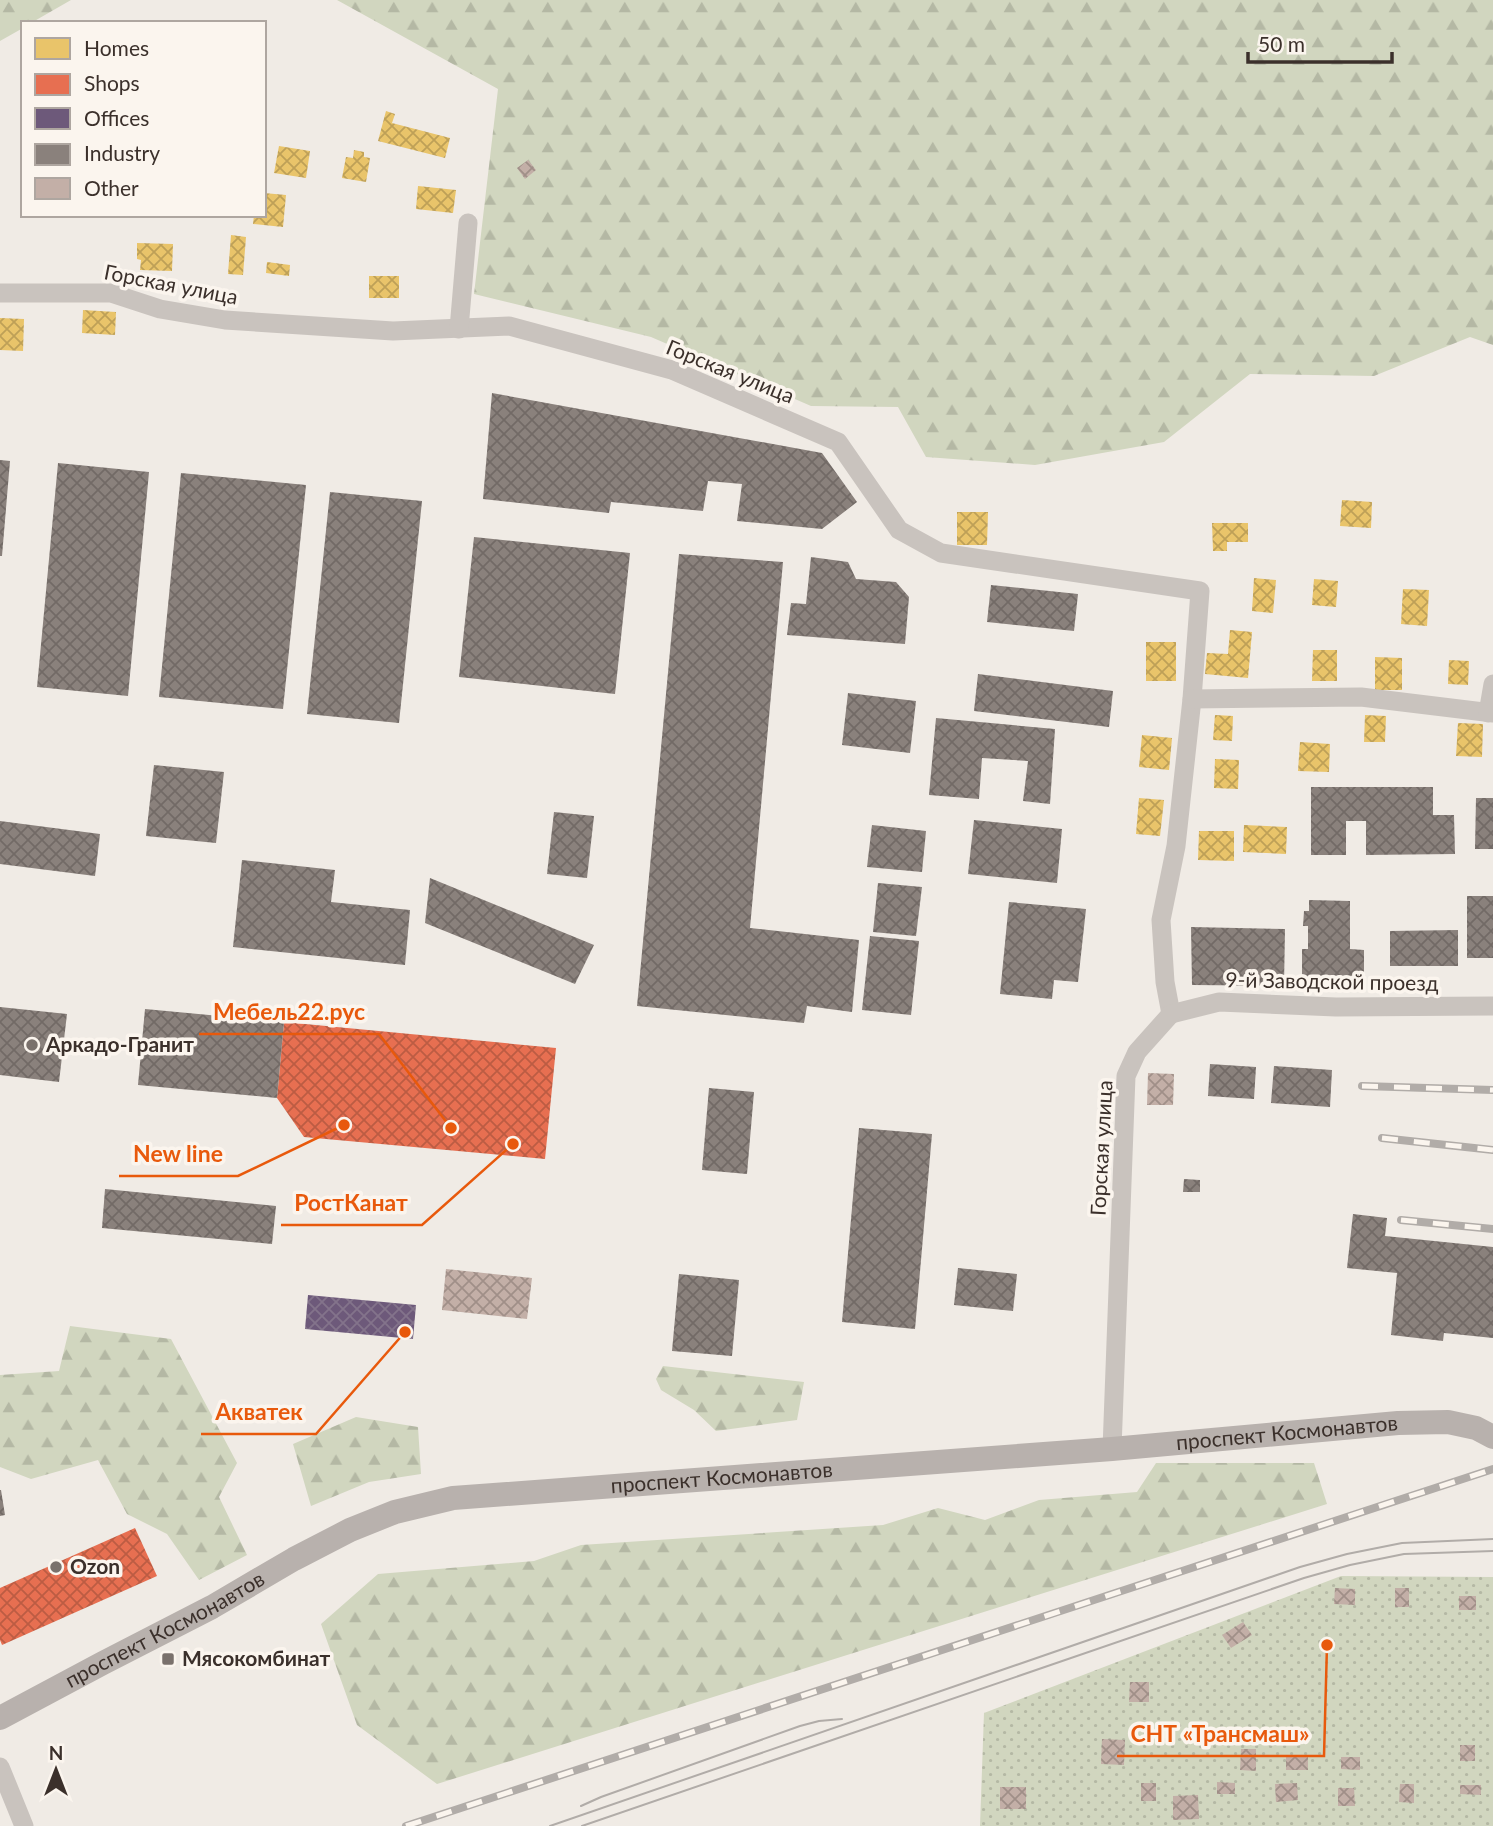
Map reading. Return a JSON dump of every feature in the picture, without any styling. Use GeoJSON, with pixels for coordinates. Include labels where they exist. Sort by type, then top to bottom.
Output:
{"type":"FeatureCollection","features":[{"type":"Feature","properties":{"kind":"main road","name":"проспект Космонавтов"},"geometry":{"type":"LineString","coordinates":[[0,1718],[212,1607],[350,1530],[395,1512],[453,1498],[1112,1449],[1398,1423],[1448,1422],[1476,1428],[1493,1437]]}},
{"type":"Feature","properties":{"kind":"street"},"geometry":{"type":"LineString","coordinates":[[459,329],[468,223]]}},
{"type":"Feature","properties":{"kind":"street","name":"Горская улица"},"geometry":{"type":"LineString","coordinates":[[0,293],[111,293],[160,309],[225,320],[393,331],[509,327],[672,370],[838,442],[899,530],[941,553],[1200,591],[1192,699],[1176,846],[1161,920],[1165,982],[1171,1014],[1137,1052],[1126,1076],[1112,1449]]}},
{"type":"Feature","properties":{"kind":"street"},"geometry":{"type":"LineString","coordinates":[[1192,699],[1361,697],[1491,713],[1493,684]]}},
{"type":"Feature","properties":{"kind":"street","name":"9-й Заводской проезд"},"geometry":{"type":"LineString","coordinates":[[1171,1014],[1219,1002],[1336,1007],[1493,1006]]}},
{"type":"Feature","properties":{"kind":"street"},"geometry":{"type":"LineString","coordinates":[[0,1768],[24,1826]]}},
{"type":"Feature","properties":{"kind":"green space"},"geometry":{"type":"Polygon","coordinates":[[[0,0],[71,0],[34,21],[21,21],[21,29],[0,41],[0,0]]]}},
{"type":"Feature","properties":{"kind":"green space"},"geometry":{"type":"Polygon","coordinates":[[[337,0],[1493,0],[1493,345],[1470,337],[1374,376],[1250,374],[1164,442],[1035,465],[926,457],[898,407],[811,406],[651,337],[474,294],[498,89],[337,0]]]}},
{"type":"Feature","properties":{"kind":"green space"},"geometry":{"type":"Polygon","coordinates":[[[70,1326],[171,1339],[237,1463],[219,1497],[247,1555],[199,1580],[167,1534],[127,1514],[98,1460],[31,1479],[0,1467],[0,1375],[59,1371],[70,1326]]]}},
{"type":"Feature","properties":{"kind":"green space"},"geometry":{"type":"Polygon","coordinates":[[[663,1366],[804,1382],[797,1420],[716,1431],[694,1410],[661,1390],[656,1379],[663,1366]]]}},
{"type":"Feature","properties":{"kind":"green space"},"geometry":{"type":"Polygon","coordinates":[[[356,1417],[418,1427],[421,1474],[369,1482],[311,1506],[293,1444],[356,1417]]]}},
{"type":"Feature","properties":{"kind":"green space"},"geometry":{"type":"Polygon","coordinates":[[[1156,1463],[1314,1463],[1327,1504],[437,1784],[357,1725],[321,1624],[378,1574],[534,1561],[581,1545],[883,1525],[938,1508],[985,1520],[1039,1500],[1137,1492],[1156,1463]]]}},
{"type":"Feature","properties":{"kind":"green space"},"geometry":{"type":"Polygon","coordinates":[[[1341,1576],[1493,1577],[1493,1826],[980,1826],[984,1713],[1341,1576]]]}},
{"type":"Feature","properties":{"kind":"building: Homes"},"geometry":{"type":"Polygon","coordinates":[[[386,111],[395,114],[392,123],[450,138],[445,158],[378,141],[386,111]]]}},
{"type":"Feature","properties":{"kind":"building: Homes"},"geometry":{"type":"Polygon","coordinates":[[[279,146],[310,151],[306,178],[274,173],[279,146]]]}},
{"type":"Feature","properties":{"kind":"building: Homes"},"geometry":{"type":"Polygon","coordinates":[[[354,150],[364,152],[364,157],[370,158],[366,182],[342,178],[346,157],[353,158],[354,150]]]}},
{"type":"Feature","properties":{"kind":"building: Homes"},"geometry":{"type":"Polygon","coordinates":[[[418,186],[456,190],[453,213],[416,209],[418,186]]]}},
{"type":"Feature","properties":{"kind":"building: Homes"},"geometry":{"type":"Polygon","coordinates":[[[266,193],[286,195],[283,227],[253,224],[254,217],[266,217],[266,193]]]}},
{"type":"Feature","properties":{"kind":"building: Homes"},"geometry":{"type":"Polygon","coordinates":[[[231,235],[246,237],[243,275],[228,274],[231,235]]]}},
{"type":"Feature","properties":{"kind":"building: Homes"},"geometry":{"type":"Polygon","coordinates":[[[137,243],[173,244],[172,271],[140,270],[137,243]]]}},
{"type":"Feature","properties":{"kind":"building: Homes"},"geometry":{"type":"Polygon","coordinates":[[[267,262],[290,265],[289,276],[266,273],[267,262]]]}},
{"type":"Feature","properties":{"kind":"building: Homes"},"geometry":{"type":"Polygon","coordinates":[[[369,276],[399,276],[399,298],[369,298],[369,276]]]}},
{"type":"Feature","properties":{"kind":"building: Homes"},"geometry":{"type":"Polygon","coordinates":[[[83,310],[116,312],[115,335],[82,333],[83,310]]]}},
{"type":"Feature","properties":{"kind":"building: Homes"},"geometry":{"type":"Polygon","coordinates":[[[0,318],[24,319],[23,351],[0,350],[0,318]]]}},
{"type":"Feature","properties":{"kind":"building: Homes"},"geometry":{"type":"Polygon","coordinates":[[[1342,500],[1372,502],[1371,528],[1340,526],[1342,500]]]}},
{"type":"Feature","properties":{"kind":"building: Homes"},"geometry":{"type":"Polygon","coordinates":[[[957,512],[988,512],[987,545],[957,545],[957,512]]]}},
{"type":"Feature","properties":{"kind":"building: Homes"},"geometry":{"type":"Polygon","coordinates":[[[1212,523],[1248,523],[1248,542],[1227,542],[1227,551],[1213,551],[1212,523]]]}},
{"type":"Feature","properties":{"kind":"building: Homes"},"geometry":{"type":"Polygon","coordinates":[[[1254,578],[1276,580],[1273,613],[1252,611],[1254,578]]]}},
{"type":"Feature","properties":{"kind":"building: Homes"},"geometry":{"type":"Polygon","coordinates":[[[1314,579],[1338,581],[1336,607],[1312,605],[1314,579]]]}},
{"type":"Feature","properties":{"kind":"building: Homes"},"geometry":{"type":"Polygon","coordinates":[[[1403,589],[1429,590],[1427,626],[1401,624],[1403,589]]]}},
{"type":"Feature","properties":{"kind":"building: Homes"},"geometry":{"type":"Polygon","coordinates":[[[1230,630],[1252,632],[1248,678],[1205,674],[1207,653],[1228,654],[1230,630]]]}},
{"type":"Feature","properties":{"kind":"building: Homes"},"geometry":{"type":"Polygon","coordinates":[[[1146,642],[1176,642],[1176,681],[1146,681],[1146,642]]]}},
{"type":"Feature","properties":{"kind":"building: Homes"},"geometry":{"type":"Polygon","coordinates":[[[1313,650],[1337,650],[1337,681],[1312,681],[1313,650]]]}},
{"type":"Feature","properties":{"kind":"building: Homes"},"geometry":{"type":"Polygon","coordinates":[[[1375,657],[1402,658],[1402,690],[1375,690],[1375,657]]]}},
{"type":"Feature","properties":{"kind":"building: Homes"},"geometry":{"type":"Polygon","coordinates":[[[1449,660],[1469,661],[1468,685],[1448,684],[1449,660]]]}},
{"type":"Feature","properties":{"kind":"building: Homes"},"geometry":{"type":"Polygon","coordinates":[[[1215,715],[1233,716],[1232,741],[1213,740],[1215,715]]]}},
{"type":"Feature","properties":{"kind":"building: Homes"},"geometry":{"type":"Polygon","coordinates":[[[1365,715],[1386,716],[1385,742],[1364,742],[1365,715]]]}},
{"type":"Feature","properties":{"kind":"building: Homes"},"geometry":{"type":"Polygon","coordinates":[[[1458,723],[1483,724],[1482,757],[1456,756],[1458,723]]]}},
{"type":"Feature","properties":{"kind":"building: Homes"},"geometry":{"type":"Polygon","coordinates":[[[1142,735],[1172,738],[1169,770],[1139,767],[1142,735]]]}},
{"type":"Feature","properties":{"kind":"building: Homes"},"geometry":{"type":"Polygon","coordinates":[[[1300,742],[1330,744],[1329,772],[1298,771],[1300,742]]]}},
{"type":"Feature","properties":{"kind":"building: Homes"},"geometry":{"type":"Polygon","coordinates":[[[1215,759],[1239,760],[1238,789],[1214,788],[1215,759]]]}},
{"type":"Feature","properties":{"kind":"building: Homes"},"geometry":{"type":"Polygon","coordinates":[[[1139,798],[1164,800],[1160,836],[1136,834],[1139,798]]]}},
{"type":"Feature","properties":{"kind":"building: Homes"},"geometry":{"type":"Polygon","coordinates":[[[1244,825],[1287,827],[1286,854],[1243,852],[1244,825]]]}},
{"type":"Feature","properties":{"kind":"building: Homes"},"geometry":{"type":"Polygon","coordinates":[[[1199,831],[1234,831],[1234,861],[1198,860],[1199,831]]]}},
{"type":"Feature","properties":{"kind":"building: Shops"},"geometry":{"type":"Polygon","coordinates":[[[284,1022],[556,1048],[545,1159],[304,1137],[277,1098],[284,1022]]]}},
{"type":"Feature","properties":{"kind":"building: Shops"},"geometry":{"type":"Polygon","coordinates":[[[135,1528],[157,1576],[2,1645],[0,1588],[135,1528]]]}},
{"type":"Feature","properties":{"kind":"building: Offices"},"geometry":{"type":"Polygon","coordinates":[[[308,1295],[416,1305],[413,1339],[305,1329],[308,1295]]]}},
{"type":"Feature","properties":{"kind":"building: Industry"},"geometry":{"type":"Polygon","coordinates":[[[492,393],[822,453],[857,502],[822,529],[737,521],[742,484],[708,481],[703,511],[611,502],[609,513],[483,499],[492,393]]]}},
{"type":"Feature","properties":{"kind":"building: Industry"},"geometry":{"type":"Polygon","coordinates":[[[0,460],[10,461],[2,556],[0,556],[0,460]]]}},
{"type":"Feature","properties":{"kind":"building: Industry"},"geometry":{"type":"Polygon","coordinates":[[[58,463],[149,472],[128,696],[37,687],[58,463]]]}},
{"type":"Feature","properties":{"kind":"building: Industry"},"geometry":{"type":"Polygon","coordinates":[[[181,473],[306,485],[283,709],[159,697],[181,473]]]}},
{"type":"Feature","properties":{"kind":"building: Industry"},"geometry":{"type":"Polygon","coordinates":[[[330,492],[422,501],[399,723],[307,714],[330,492]]]}},
{"type":"Feature","properties":{"kind":"building: Industry"},"geometry":{"type":"Polygon","coordinates":[[[474,537],[630,553],[615,694],[459,677],[474,537]]]}},
{"type":"Feature","properties":{"kind":"building: Industry"},"geometry":{"type":"Polygon","coordinates":[[[679,554],[783,562],[750,928],[859,940],[852,1012],[807,1006],[804,1023],[637,1006],[679,554]]]}},
{"type":"Feature","properties":{"kind":"building: Industry"},"geometry":{"type":"Polygon","coordinates":[[[811,557],[848,562],[856,579],[896,582],[909,597],[905,644],[787,635],[791,603],[806,604],[811,557]]]}},
{"type":"Feature","properties":{"kind":"building: Industry"},"geometry":{"type":"Polygon","coordinates":[[[991,585],[1078,594],[1074,631],[987,622],[991,585]]]}},
{"type":"Feature","properties":{"kind":"building: Industry"},"geometry":{"type":"Polygon","coordinates":[[[978,674],[1113,691],[1109,727],[974,711],[978,674]]]}},
{"type":"Feature","properties":{"kind":"building: Industry"},"geometry":{"type":"Polygon","coordinates":[[[848,693],[916,701],[910,753],[842,745],[848,693]]]}},
{"type":"Feature","properties":{"kind":"building: Industry"},"geometry":{"type":"Polygon","coordinates":[[[936,718],[1055,729],[1050,804],[1023,801],[1028,761],[982,758],[979,799],[929,795],[936,718]]]}},
{"type":"Feature","properties":{"kind":"building: Industry"},"geometry":{"type":"Polygon","coordinates":[[[154,765],[224,772],[216,843],[146,836],[154,765]]]}},
{"type":"Feature","properties":{"kind":"building: Industry"},"geometry":{"type":"Polygon","coordinates":[[[1311,787],[1433,787],[1433,815],[1454,815],[1455,854],[1366,855],[1366,821],[1346,821],[1346,855],[1311,855],[1311,787]]]}},
{"type":"Feature","properties":{"kind":"building: Industry"},"geometry":{"type":"Polygon","coordinates":[[[1476,798],[1493,798],[1493,849],[1475,849],[1476,798]]]}},
{"type":"Feature","properties":{"kind":"building: Industry"},"geometry":{"type":"Polygon","coordinates":[[[554,812],[594,816],[587,878],[547,874],[554,812]]]}},
{"type":"Feature","properties":{"kind":"building: Industry"},"geometry":{"type":"Polygon","coordinates":[[[974,820],[1062,829],[1057,883],[968,874],[974,820]]]}},
{"type":"Feature","properties":{"kind":"building: Industry"},"geometry":{"type":"Polygon","coordinates":[[[0,821],[100,834],[95,876],[0,864],[0,821]]]}},
{"type":"Feature","properties":{"kind":"building: Industry"},"geometry":{"type":"Polygon","coordinates":[[[872,825],[926,831],[922,872],[867,867],[872,825]]]}},
{"type":"Feature","properties":{"kind":"building: Industry"},"geometry":{"type":"Polygon","coordinates":[[[242,860],[335,870],[331,902],[410,910],[405,965],[233,947],[242,860]]]}},
{"type":"Feature","properties":{"kind":"building: Industry"},"geometry":{"type":"Polygon","coordinates":[[[430,878],[594,945],[575,984],[425,923],[430,878]]]}},
{"type":"Feature","properties":{"kind":"building: Industry"},"geometry":{"type":"Polygon","coordinates":[[[878,883],[922,887],[916,936],[873,932],[878,883]]]}},
{"type":"Feature","properties":{"kind":"building: Industry"},"geometry":{"type":"Polygon","coordinates":[[[1467,896],[1493,896],[1493,958],[1467,958],[1467,896]]]}},
{"type":"Feature","properties":{"kind":"building: Industry"},"geometry":{"type":"Polygon","coordinates":[[[1309,900],[1350,901],[1350,949],[1364,950],[1364,978],[1302,977],[1302,949],[1308,949],[1308,926],[1303,926],[1304,911],[1309,911],[1309,900]]]}},
{"type":"Feature","properties":{"kind":"building: Industry"},"geometry":{"type":"Polygon","coordinates":[[[1009,902],[1086,909],[1078,982],[1054,980],[1052,999],[1000,994],[1009,902]]]}},
{"type":"Feature","properties":{"kind":"building: Industry"},"geometry":{"type":"Polygon","coordinates":[[[1191,927],[1285,929],[1284,986],[1192,985],[1191,927]]]}},
{"type":"Feature","properties":{"kind":"building: Industry"},"geometry":{"type":"Polygon","coordinates":[[[1458,930],[1458,966],[1390,966],[1390,931],[1458,930]]]}},
{"type":"Feature","properties":{"kind":"building: Industry"},"geometry":{"type":"Polygon","coordinates":[[[870,936],[919,941],[911,1015],[862,1010],[870,936]]]}},
{"type":"Feature","properties":{"kind":"building: Industry","name":"Аркадо-Гранит"},"geometry":{"type":"Polygon","coordinates":[[[0,1007],[67,1014],[59,1082],[0,1075],[0,1007]]]}},
{"type":"Feature","properties":{"kind":"building: Industry"},"geometry":{"type":"Polygon","coordinates":[[[145,1009],[284,1022],[277,1098],[138,1085],[145,1009]]]}},
{"type":"Feature","properties":{"kind":"building: Industry"},"geometry":{"type":"Polygon","coordinates":[[[1210,1064],[1256,1067],[1254,1099],[1208,1096],[1210,1064]]]}},
{"type":"Feature","properties":{"kind":"building: Industry"},"geometry":{"type":"Polygon","coordinates":[[[1274,1066],[1332,1070],[1330,1107],[1271,1103],[1274,1066]]]}},
{"type":"Feature","properties":{"kind":"building: Industry"},"geometry":{"type":"Polygon","coordinates":[[[709,1088],[754,1092],[747,1174],[702,1170],[709,1088]]]}},
{"type":"Feature","properties":{"kind":"building: Industry"},"geometry":{"type":"Polygon","coordinates":[[[859,1128],[932,1134],[915,1329],[842,1322],[859,1128]]]}},
{"type":"Feature","properties":{"kind":"building: Industry"},"geometry":{"type":"Polygon","coordinates":[[[1184,1179],[1200,1180],[1200,1192],[1183,1192],[1184,1179]]]}},
{"type":"Feature","properties":{"kind":"building: Industry"},"geometry":{"type":"Polygon","coordinates":[[[105,1189],[276,1206],[272,1244],[102,1228],[105,1189]]]}},
{"type":"Feature","properties":{"kind":"building: Industry"},"geometry":{"type":"Polygon","coordinates":[[[1353,1214],[1387,1218],[1385,1236],[1493,1247],[1493,1338],[1444,1333],[1443,1341],[1391,1335],[1397,1273],[1347,1268],[1353,1214]]]}},
{"type":"Feature","properties":{"kind":"building: Industry"},"geometry":{"type":"Polygon","coordinates":[[[958,1268],[1017,1274],[1013,1311],[954,1305],[958,1268]]]}},
{"type":"Feature","properties":{"kind":"building: Industry"},"geometry":{"type":"Polygon","coordinates":[[[679,1274],[739,1280],[732,1356],[672,1351],[679,1274]]]}},
{"type":"Feature","properties":{"kind":"building: Industry"},"geometry":{"type":"Polygon","coordinates":[[[0,1490],[5,1515],[0,1516],[0,1490]]]}},
{"type":"Feature","properties":{"kind":"building: Other"},"geometry":{"type":"Polygon","coordinates":[[[528,160],[536,170],[525,179],[517,168],[528,160]]]}},
{"type":"Feature","properties":{"kind":"building: Other"},"geometry":{"type":"Polygon","coordinates":[[[1148,1073],[1174,1074],[1173,1105],[1147,1105],[1148,1073]]]}},
{"type":"Feature","properties":{"kind":"building: Other"},"geometry":{"type":"Polygon","coordinates":[[[446,1269],[532,1278],[527,1319],[442,1310],[446,1269]]]}},
{"type":"Feature","properties":{"kind":"building: Other"},"geometry":{"type":"Polygon","coordinates":[[[1335,1588],[1355,1589],[1355,1605],[1334,1604],[1335,1588]]]}},
{"type":"Feature","properties":{"kind":"building: Other"},"geometry":{"type":"Polygon","coordinates":[[[1395,1588],[1409,1588],[1409,1607],[1395,1607],[1395,1588]]]}},
{"type":"Feature","properties":{"kind":"building: Other"},"geometry":{"type":"Polygon","coordinates":[[[1459,1596],[1476,1596],[1476,1610],[1459,1610],[1459,1596]]]}},
{"type":"Feature","properties":{"kind":"building: Other"},"geometry":{"type":"Polygon","coordinates":[[[1243,1622],[1252,1635],[1231,1648],[1222,1635],[1243,1622]]]}},
{"type":"Feature","properties":{"kind":"building: Other"},"geometry":{"type":"Polygon","coordinates":[[[1130,1682],[1149,1682],[1149,1702],[1129,1702],[1130,1682]]]}},
{"type":"Feature","properties":{"kind":"building: Other"},"geometry":{"type":"Polygon","coordinates":[[[1102,1739],[1125,1740],[1124,1765],[1101,1764],[1102,1739]]]}},
{"type":"Feature","properties":{"kind":"building: Other"},"geometry":{"type":"Polygon","coordinates":[[[1460,1745],[1475,1745],[1475,1761],[1460,1761],[1460,1745]]]}},
{"type":"Feature","properties":{"kind":"building: Other"},"geometry":{"type":"Polygon","coordinates":[[[1241,1749],[1256,1749],[1256,1771],[1240,1770],[1241,1749]]]}},
{"type":"Feature","properties":{"kind":"building: Other"},"geometry":{"type":"Polygon","coordinates":[[[1286,1755],[1308,1756],[1308,1770],[1286,1770],[1286,1755]]]}},
{"type":"Feature","properties":{"kind":"building: Other"},"geometry":{"type":"Polygon","coordinates":[[[1341,1757],[1360,1757],[1360,1770],[1341,1769],[1341,1757]]]}},
{"type":"Feature","properties":{"kind":"building: Other"},"geometry":{"type":"Polygon","coordinates":[[[1217,1782],[1235,1783],[1235,1794],[1217,1794],[1217,1782]]]}},
{"type":"Feature","properties":{"kind":"building: Other"},"geometry":{"type":"Polygon","coordinates":[[[1141,1783],[1156,1783],[1156,1801],[1141,1801],[1141,1783]]]}},
{"type":"Feature","properties":{"kind":"building: Other"},"geometry":{"type":"Polygon","coordinates":[[[1297,1783],[1298,1800],[1276,1802],[1275,1784],[1297,1783]]]}},
{"type":"Feature","properties":{"kind":"building: Other"},"geometry":{"type":"Polygon","coordinates":[[[1400,1784],[1414,1784],[1414,1803],[1399,1802],[1400,1784]]]}},
{"type":"Feature","properties":{"kind":"building: Other"},"geometry":{"type":"Polygon","coordinates":[[[1460,1785],[1481,1785],[1481,1795],[1460,1794],[1460,1785]]]}},
{"type":"Feature","properties":{"kind":"building: Other"},"geometry":{"type":"Polygon","coordinates":[[[1000,1787],[1026,1787],[1026,1809],[1000,1809],[1000,1787]]]}},
{"type":"Feature","properties":{"kind":"building: Other"},"geometry":{"type":"Polygon","coordinates":[[[1338,1788],[1354,1788],[1355,1806],[1338,1806],[1338,1788]]]}},
{"type":"Feature","properties":{"kind":"building: Other"},"geometry":{"type":"Polygon","coordinates":[[[1198,1795],[1199,1819],[1173,1820],[1173,1796],[1198,1795]]]}},
{"type":"Feature","properties":{"kind":"tram line"},"geometry":{"type":"LineString","coordinates":[[550,1826],[1300,1567],[1402,1543],[1493,1539]]}},
{"type":"Feature","properties":{"kind":"tram line"},"geometry":{"type":"LineString","coordinates":[[582,1826],[1304,1578],[1404,1554],[1493,1551]]}},
{"type":"Feature","properties":{"kind":"tram line"},"geometry":{"type":"LineString","coordinates":[[581,1806],[800,1726],[842,1719]]}},
{"type":"Feature","properties":{"kind":"railway"},"geometry":{"type":"LineString","coordinates":[[1362,1086],[1493,1090]]}},
{"type":"Feature","properties":{"kind":"railway"},"geometry":{"type":"LineString","coordinates":[[1382,1138],[1493,1150]]}},
{"type":"Feature","properties":{"kind":"railway"},"geometry":{"type":"LineString","coordinates":[[1401,1220],[1493,1229]]}},
{"type":"Feature","properties":{"kind":"railway"},"geometry":{"type":"LineString","coordinates":[[406,1826],[1493,1469]]}},
{"type":"Feature","properties":{"kind":"place","name":"Аркадо-Гранит"},"geometry":{"type":"Point","coordinates":[32,1045]}},
{"type":"Feature","properties":{"kind":"place","name":"New line"},"geometry":{"type":"Point","coordinates":[344,1125]}},
{"type":"Feature","properties":{"kind":"place","name":"Мебель22.рус"},"geometry":{"type":"Point","coordinates":[451,1128]}},
{"type":"Feature","properties":{"kind":"place","name":"РостКанат"},"geometry":{"type":"Point","coordinates":[513,1144]}},
{"type":"Feature","properties":{"kind":"place","name":"Акватек"},"geometry":{"type":"Point","coordinates":[405,1332]}},
{"type":"Feature","properties":{"kind":"place","name":"Ozon"},"geometry":{"type":"Point","coordinates":[56,1567]}},
{"type":"Feature","properties":{"kind":"place","name":"СНТ «Трансмаш»"},"geometry":{"type":"Point","coordinates":[1327,1645]}},
{"type":"Feature","properties":{"kind":"place","name":"Мясокомбинат"},"geometry":{"type":"Point","coordinates":[168,1659]}}]}
